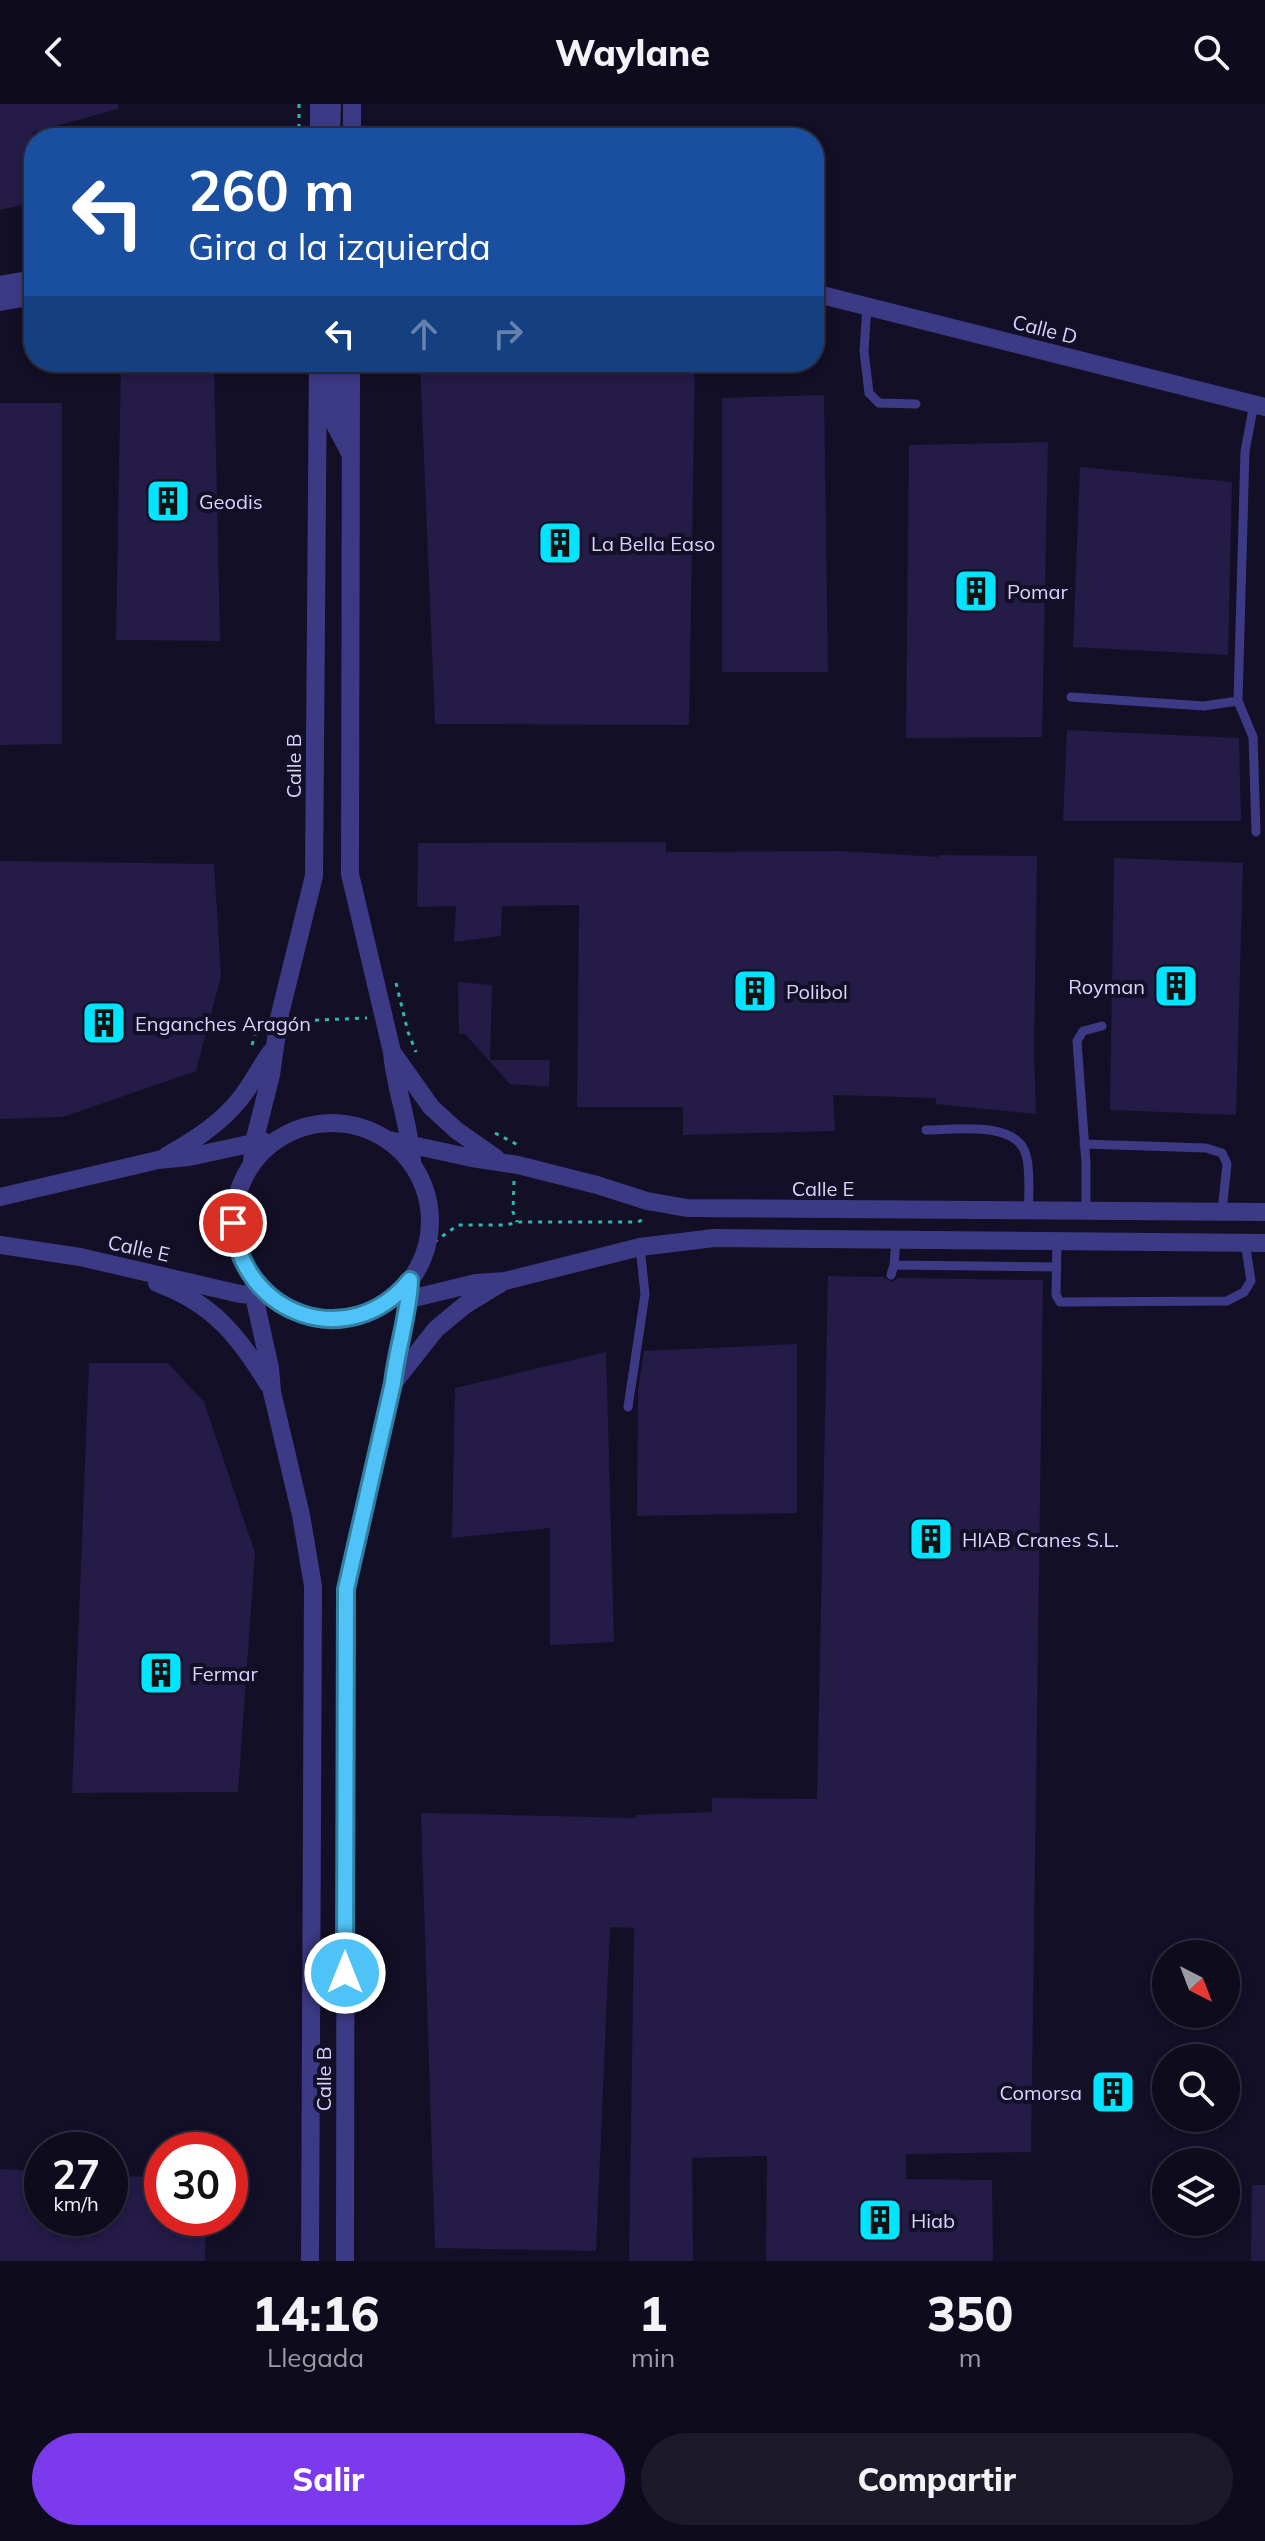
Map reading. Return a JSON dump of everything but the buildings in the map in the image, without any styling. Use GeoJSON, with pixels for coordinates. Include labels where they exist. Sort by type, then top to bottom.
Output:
{"type":"FeatureCollection","features":[{"type":"Feature","properties":{"kind":"street"},"geometry":{"type":"LineString","coordinates":[[319,104],[319,128]]}},
{"type":"Feature","properties":{"kind":"street"},"geometry":{"type":"LineString","coordinates":[[331,128],[332,104]]}},
{"type":"Feature","properties":{"kind":"street"},"geometry":{"type":"LineString","coordinates":[[352,104],[352,128]]}},
{"type":"Feature","properties":{"kind":"street"},"geometry":{"type":"LineString","coordinates":[[0,285],[24,281]]}},
{"type":"Feature","properties":{"kind":"street","name":"Calle D"},"geometry":{"type":"LineString","coordinates":[[824,295],[1259,406]]}},
{"type":"Feature","properties":{"kind":"street"},"geometry":{"type":"LineString","coordinates":[[0,302],[24,298]]}},
{"type":"Feature","properties":{"kind":"street","name":"Calle B"},"geometry":{"type":"LineString","coordinates":[[252,1163],[254,1142],[271,1075],[273,1050],[314,876],[318,372]]}},
{"type":"Feature","properties":{"kind":"street"},"geometry":{"type":"LineString","coordinates":[[335,372],[333,421],[351,453]]}},
{"type":"Feature","properties":{"kind":"street"},"geometry":{"type":"LineString","coordinates":[[351,372],[350,874],[392,1052],[394,1076],[411,1143],[412,1162]]}},
{"type":"Feature","properties":{"kind":"street"},"geometry":{"type":"LineString","coordinates":[[158,1160],[199,1137],[225,1115],[273,1050]]}},
{"type":"Feature","properties":{"kind":"street"},"geometry":{"type":"LineString","coordinates":[[392,1052],[431,1107],[456,1130],[498,1160]]}},
{"type":"Feature","properties":{"kind":"street"},"geometry":{"type":"LineString","coordinates":[[0,1197],[158,1160],[189,1157],[276,1139],[307,1125],[341,1122],[366,1128],[389,1140],[412,1162],[420,1175],[429,1204],[430,1233],[404,1292]]}},
{"type":"Feature","properties":{"kind":"street"},"geometry":{"type":"LineString","coordinates":[[276,1139],[252,1163],[238,1191],[233,1223],[239,1253],[259,1291],[297,1313],[331,1319],[364,1314],[404,1292],[505,1281],[640,1247],[714,1238],[1265,1243]]}},
{"type":"Feature","properties":{"kind":"street","name":"Calle E"},"geometry":{"type":"LineString","coordinates":[[389,1140],[472,1158],[498,1160],[647,1201],[687,1208],[1265,1212]]}},
{"type":"Feature","properties":{"kind":"street","name":"Calle E"},"geometry":{"type":"LineString","coordinates":[[0,1245],[80,1257],[141,1273],[259,1291]]}},
{"type":"Feature","properties":{"kind":"street","name":"Calle B"},"geometry":{"type":"LineString","coordinates":[[141,1273],[188,1296],[217,1317],[246,1349],[272,1392]]}},
{"type":"Feature","properties":{"kind":"street"},"geometry":{"type":"LineString","coordinates":[[393,1383],[443,1321],[505,1281]]}},
{"type":"Feature","properties":{"kind":"street","name":"Calle B"},"geometry":{"type":"LineString","coordinates":[[259,1291],[272,1392],[301,1515],[313,1586],[310,2261]]}},
{"type":"Feature","properties":{"kind":"street","name":"Calle B"},"geometry":{"type":"LineString","coordinates":[[345,2261],[346,1589],[393,1383],[404,1292]]}},
{"type":"Feature","properties":{"kind":"lane"},"geometry":{"type":"LineString","coordinates":[[867,306],[864,351],[869,393],[879,403],[916,404]]}},
{"type":"Feature","properties":{"kind":"lane"},"geometry":{"type":"LineString","coordinates":[[1256,832],[1253,737],[1238,701],[1245,451],[1259,406]]}},
{"type":"Feature","properties":{"kind":"lane"},"geometry":{"type":"LineString","coordinates":[[1071,697],[1204,706],[1238,701]]}},
{"type":"Feature","properties":{"kind":"lane"},"geometry":{"type":"LineString","coordinates":[[1086,1211],[1077,1041],[1083,1031],[1102,1026]]}},
{"type":"Feature","properties":{"kind":"lane"},"geometry":{"type":"LineString","coordinates":[[926,1130],[996,1130],[1016,1138],[1026,1152],[1029,1211]]}},
{"type":"Feature","properties":{"kind":"lane"},"geometry":{"type":"LineString","coordinates":[[1084,1144],[1206,1148],[1222,1153],[1227,1164],[1222,1211]]}},
{"type":"Feature","properties":{"kind":"lane"},"geometry":{"type":"LineString","coordinates":[[896,1240],[892,1270],[1057,1267]]}},
{"type":"Feature","properties":{"kind":"lane"},"geometry":{"type":"LineString","coordinates":[[1057,1241],[1056,1295],[1060,1302],[1227,1301],[1244,1292],[1251,1281],[1245,1242]]}},
{"type":"Feature","properties":{"kind":"lane"},"geometry":{"type":"LineString","coordinates":[[628,1407],[645,1294],[640,1247]]}},
{"type":"Feature","properties":{"kind":"path"},"geometry":{"type":"LineString","coordinates":[[299,104],[299,128]]}},
{"type":"Feature","properties":{"kind":"path"},"geometry":{"type":"LineString","coordinates":[[394,974],[417,1053]]}},
{"type":"Feature","properties":{"kind":"path"},"geometry":{"type":"LineString","coordinates":[[249,1056],[262,1014]]}},
{"type":"Feature","properties":{"kind":"path"},"geometry":{"type":"LineString","coordinates":[[290,1020],[374,1016]]}},
{"type":"Feature","properties":{"kind":"path"},"geometry":{"type":"LineString","coordinates":[[485,1128],[516,1143],[521,1147],[520,1154]]}},
{"type":"Feature","properties":{"kind":"path"},"geometry":{"type":"LineString","coordinates":[[515,1175],[513,1212],[517,1222]]}},
{"type":"Feature","properties":{"kind":"path"},"geometry":{"type":"LineString","coordinates":[[426,1248],[458,1225],[638,1222]]}},
{"type":"Feature","properties":{"kind":"place","name":"Geodis"},"geometry":{"type":"Point","coordinates":[168,501]}},
{"type":"Feature","properties":{"kind":"place","name":"La Bella Easo"},"geometry":{"type":"Point","coordinates":[560,543]}},
{"type":"Feature","properties":{"kind":"place","name":"Pomar"},"geometry":{"type":"Point","coordinates":[976,591]}},
{"type":"Feature","properties":{"kind":"place","name":"Royman"},"geometry":{"type":"Point","coordinates":[1176,986]}},
{"type":"Feature","properties":{"kind":"place","name":"Polibol"},"geometry":{"type":"Point","coordinates":[755,991]}},
{"type":"Feature","properties":{"kind":"place","name":"Enganches Aragón"},"geometry":{"type":"Point","coordinates":[104,1023]}},
{"type":"Feature","properties":{"kind":"place","name":"HIAB Cranes S.L."},"geometry":{"type":"Point","coordinates":[931,1539]}},
{"type":"Feature","properties":{"kind":"place","name":"Fermar"},"geometry":{"type":"Point","coordinates":[161,1673]}},
{"type":"Feature","properties":{"kind":"place","name":"Comorsa"},"geometry":{"type":"Point","coordinates":[1113,2092]}},
{"type":"Feature","properties":{"kind":"place","name":"Hiab"},"geometry":{"type":"Point","coordinates":[880,2220]}},
{"type":"Feature","properties":{"kind":"route"},"geometry":{"type":"LineString","coordinates":[[233,1223],[239,1253],[254,1281],[268,1296],[297,1313],[331,1319],[364,1314],[393,1298],[410,1280],[410,1299],[393,1383],[346,1589],[345,1973]]}}]}
